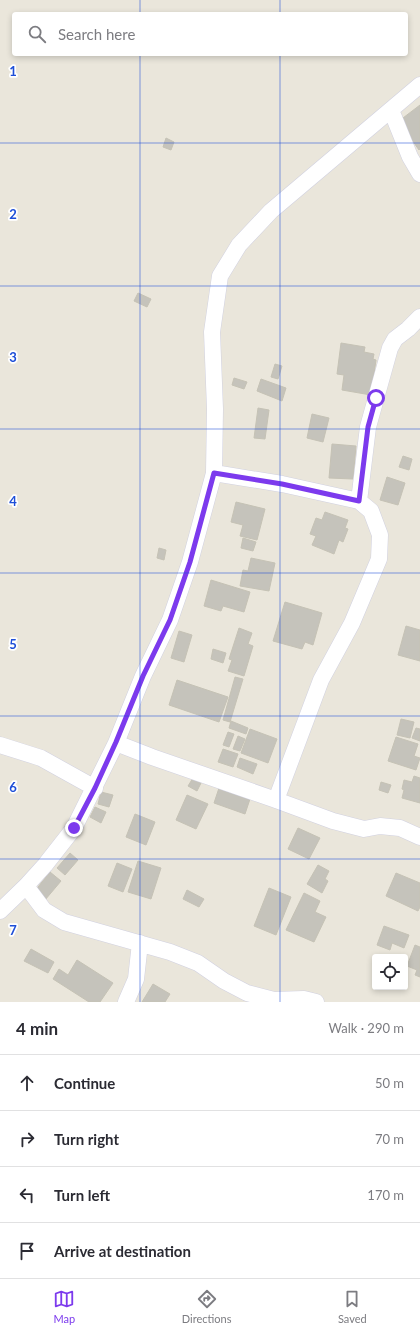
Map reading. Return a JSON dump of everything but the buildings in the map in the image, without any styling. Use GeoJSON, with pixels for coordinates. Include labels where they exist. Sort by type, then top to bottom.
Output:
{"type":"FeatureCollection","features":[{"type":"Feature","properties":{"kind":"street"},"geometry":{"type":"LineString","coordinates":[[0,911],[45,865],[74,828],[95,788],[143,676],[170,620],[190,562],[214,473],[215,409],[212,332],[220,276],[239,244],[271,211],[420,85]]}},
{"type":"Feature","properties":{"kind":"street"},"geometry":{"type":"LineString","coordinates":[[391,110],[410,157],[420,174]]}},
{"type":"Feature","properties":{"kind":"street"},"geometry":{"type":"LineString","coordinates":[[359,501],[368,427],[390,348],[395,338],[408,329],[420,317]]}},
{"type":"Feature","properties":{"kind":"street"},"geometry":{"type":"LineString","coordinates":[[214,473],[282,484],[359,501],[371,511],[380,535],[379,559],[352,623],[321,680],[276,800]]}},
{"type":"Feature","properties":{"kind":"street"},"geometry":{"type":"LineString","coordinates":[[116,742],[152,757],[276,800],[333,822],[364,829],[380,826],[400,828],[420,836]]}},
{"type":"Feature","properties":{"kind":"street"},"geometry":{"type":"LineString","coordinates":[[0,745],[41,758],[95,788]]}},
{"type":"Feature","properties":{"kind":"street"},"geometry":{"type":"LineString","coordinates":[[26,886],[44,910],[64,922],[170,952],[198,963],[224,981],[247,993],[274,1000],[304,999],[316,1002]]}},
{"type":"Feature","properties":{"kind":"street"},"geometry":{"type":"LineString","coordinates":[[126,1002],[136,979],[140,943]]}},
{"type":"Feature","properties":{"kind":"route"},"geometry":{"type":"LineString","coordinates":[[74,828],[95,788],[143,676],[170,620],[190,562],[214,473],[282,484],[359,501],[368,427],[376,398]]}}]}
